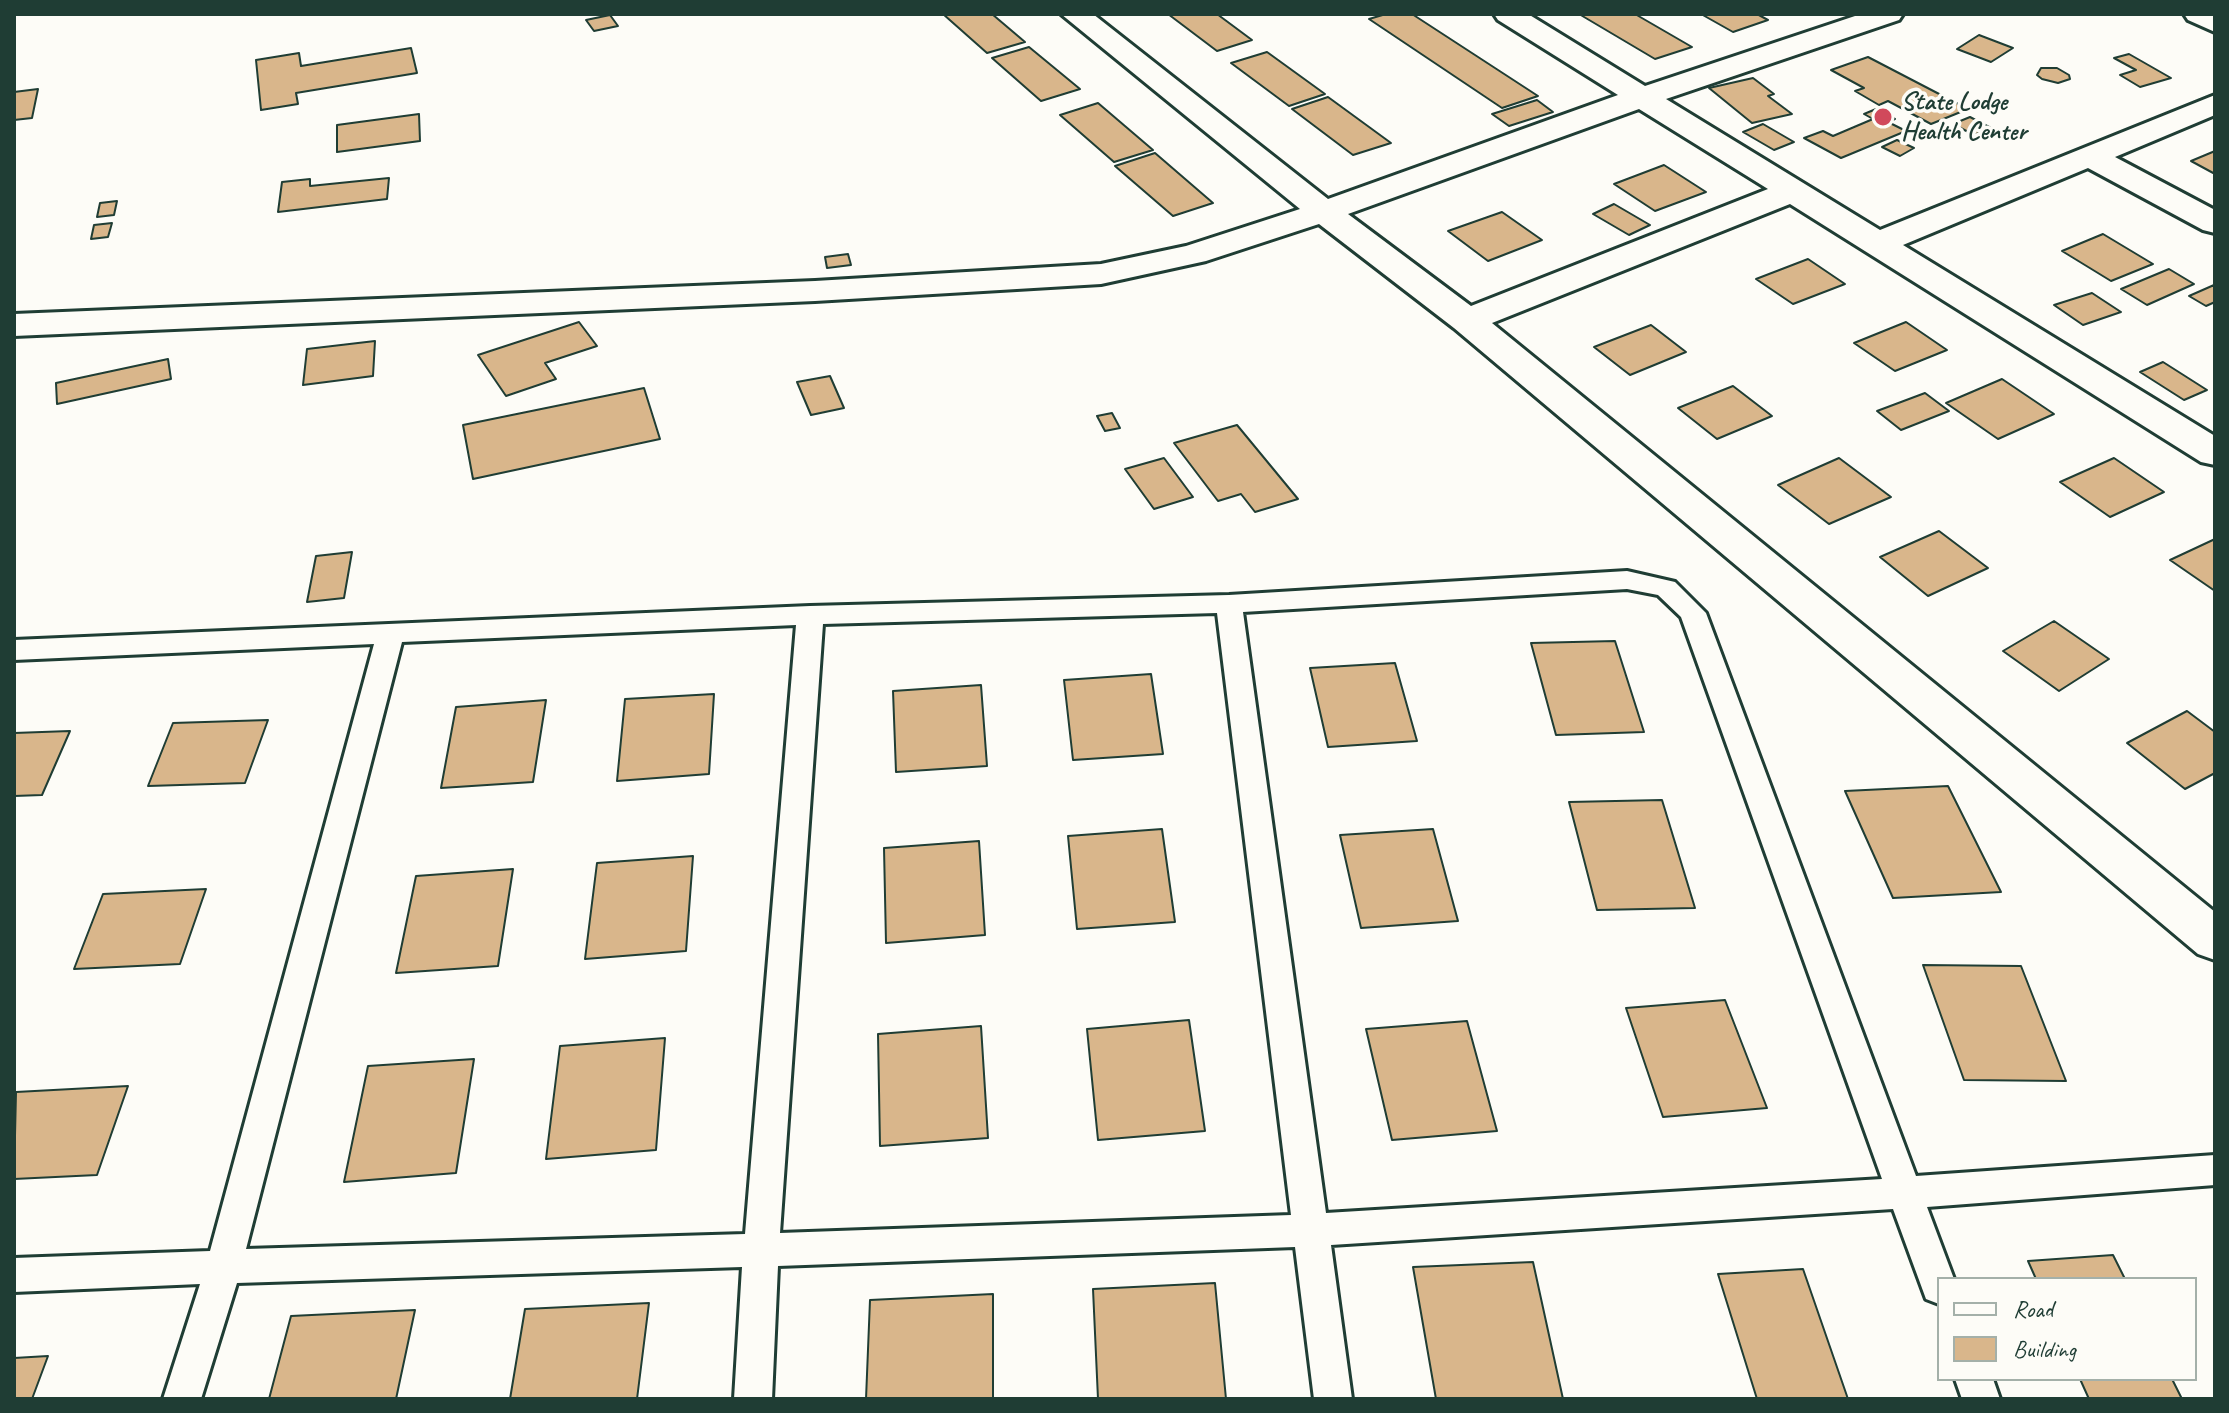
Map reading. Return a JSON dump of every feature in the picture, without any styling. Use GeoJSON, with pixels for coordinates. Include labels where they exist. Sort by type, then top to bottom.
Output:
{"type":"FeatureCollection","features":[{"type":"Feature","properties":{"kind":"street"},"geometry":{"type":"LineString","coordinates":[[1075,14],[1324,212],[1467,320],[2215,940]]}},
{"type":"Feature","properties":{"kind":"street"},"geometry":{"type":"LineString","coordinates":[[1508,14],[2215,453]]}},
{"type":"Feature","properties":{"kind":"street"},"geometry":{"type":"LineString","coordinates":[[14,325],[815,291],[1101,274],[1194,254],[1324,212],[1844,20],[1889,14]]}},
{"type":"Feature","properties":{"kind":"street"},"geometry":{"type":"LineString","coordinates":[[2198,14],[2215,23]]}},
{"type":"Feature","properties":{"kind":"street"},"geometry":{"type":"LineString","coordinates":[[1878,243],[2215,104]]}},
{"type":"Feature","properties":{"kind":"street"},"geometry":{"type":"LineString","coordinates":[[2090,156],[2215,223]]}},
{"type":"Feature","properties":{"kind":"street"},"geometry":{"type":"LineString","coordinates":[[1467,320],[1793,191]]}},
{"type":"Feature","properties":{"kind":"lane"},"geometry":{"type":"LineString","coordinates":[[14,650],[810,615],[1229,604],[1627,580],[1666,588],[1693,613],[1937,1282]]}},
{"type":"Feature","properties":{"kind":"lane"},"geometry":{"type":"LineString","coordinates":[[1229,604],[1333,1399]]}},
{"type":"Feature","properties":{"kind":"lane"},"geometry":{"type":"LineString","coordinates":[[753,1399],[761,1252],[810,615]]}},
{"type":"Feature","properties":{"kind":"lane"},"geometry":{"type":"LineString","coordinates":[[182,1399],[224,1266],[390,635]]}},
{"type":"Feature","properties":{"kind":"lane"},"geometry":{"type":"LineString","coordinates":[[14,1275],[224,1266],[761,1252],[1311,1230],[2215,1170]]}},
{"type":"Feature","properties":{"kind":"building"},"geometry":{"type":"Polygon","coordinates":[[[943,14],[992,14],[1025,42],[987,53],[943,14]]]}},
{"type":"Feature","properties":{"kind":"building"},"geometry":{"type":"Polygon","coordinates":[[[1168,14],[1217,14],[1252,40],[1217,51],[1168,14]]]}},
{"type":"Feature","properties":{"kind":"building"},"geometry":{"type":"Polygon","coordinates":[[[1386,14],[1412,14],[1538,96],[1502,108],[1369,19],[1386,14]]]}},
{"type":"Feature","properties":{"kind":"building"},"geometry":{"type":"Polygon","coordinates":[[[1579,14],[1635,14],[1692,47],[1655,59],[1579,14]]]}},
{"type":"Feature","properties":{"kind":"building"},"geometry":{"type":"Polygon","coordinates":[[[1701,14],[1757,14],[1768,20],[1733,32],[1701,14]]]}},
{"type":"Feature","properties":{"kind":"building"},"geometry":{"type":"Polygon","coordinates":[[[610,15],[618,26],[594,31],[586,20],[610,15]]]}},
{"type":"Feature","properties":{"kind":"building"},"geometry":{"type":"Polygon","coordinates":[[[1979,35],[2013,48],[1991,62],[1957,49],[1979,35]]]}},
{"type":"Feature","properties":{"kind":"building"},"geometry":{"type":"Polygon","coordinates":[[[1029,47],[1080,89],[1041,101],[992,58],[1029,47]]]}},
{"type":"Feature","properties":{"kind":"building"},"geometry":{"type":"Polygon","coordinates":[[[411,48],[417,73],[296,93],[298,104],[261,110],[256,60],[299,53],[301,66],[411,48]]]}},
{"type":"Feature","properties":{"kind":"building"},"geometry":{"type":"Polygon","coordinates":[[[1267,52],[1325,94],[1289,106],[1231,63],[1267,52]]]}},
{"type":"Feature","properties":{"kind":"building"},"geometry":{"type":"Polygon","coordinates":[[[2129,54],[2171,78],[2140,87],[2120,75],[2136,70],[2114,58],[2129,54]]]}},
{"type":"Feature","properties":{"kind":"building"},"geometry":{"type":"Polygon","coordinates":[[[1868,57],[1968,109],[1931,124],[1888,101],[1879,105],[1855,91],[1864,88],[1831,70],[1868,57]]]}},
{"type":"Feature","properties":{"kind":"building"},"geometry":{"type":"Polygon","coordinates":[[[2041,68],[2057,68],[2069,75],[2070,79],[2058,83],[2042,79],[2037,75],[2041,68]]]}},
{"type":"Feature","properties":{"kind":"building"},"geometry":{"type":"Polygon","coordinates":[[[1753,78],[1774,94],[1768,96],[1792,114],[1752,123],[1709,88],[1753,78]]]}},
{"type":"Feature","properties":{"kind":"building"},"geometry":{"type":"Polygon","coordinates":[[[38,89],[32,118],[14,120],[14,92],[38,89]]]}},
{"type":"Feature","properties":{"kind":"building"},"geometry":{"type":"Polygon","coordinates":[[[1328,97],[1391,143],[1353,155],[1292,109],[1328,97]]]}},
{"type":"Feature","properties":{"kind":"building"},"geometry":{"type":"Polygon","coordinates":[[[1537,100],[1553,112],[1509,126],[1492,114],[1537,100]]]}},
{"type":"Feature","properties":{"kind":"building"},"geometry":{"type":"Polygon","coordinates":[[[1098,103],[1153,150],[1114,162],[1060,115],[1098,103]]]}},
{"type":"Feature","properties":{"kind":"building"},"geometry":{"type":"Polygon","coordinates":[[[1876,109],[1895,119],[1888,122],[1906,131],[1841,158],[1804,138],[1823,131],[1833,136],[1873,119],[1864,114],[1876,109]]]}},
{"type":"Feature","properties":{"kind":"building"},"geometry":{"type":"Polygon","coordinates":[[[419,114],[420,141],[337,152],[337,125],[419,114]]]}},
{"type":"Feature","properties":{"kind":"building"},"geometry":{"type":"Polygon","coordinates":[[[1970,117],[1991,128],[1974,135],[1953,124],[1970,117]]]}},
{"type":"Feature","properties":{"kind":"building"},"geometry":{"type":"Polygon","coordinates":[[[1763,124],[1794,142],[1774,150],[1743,132],[1763,124]]]}},
{"type":"Feature","properties":{"kind":"building"},"geometry":{"type":"Polygon","coordinates":[[[1897,140],[1914,148],[1900,156],[1882,147],[1897,140]]]}},
{"type":"Feature","properties":{"kind":"building"},"geometry":{"type":"Polygon","coordinates":[[[2215,151],[2215,174],[2191,161],[2215,151]]]}},
{"type":"Feature","properties":{"kind":"building"},"geometry":{"type":"Polygon","coordinates":[[[1155,153],[1213,203],[1173,216],[1115,166],[1155,153]]]}},
{"type":"Feature","properties":{"kind":"building"},"geometry":{"type":"Polygon","coordinates":[[[1664,165],[1706,192],[1655,211],[1614,184],[1664,165]]]}},
{"type":"Feature","properties":{"kind":"building"},"geometry":{"type":"Polygon","coordinates":[[[389,178],[387,199],[278,212],[282,182],[310,179],[310,186],[389,178]]]}},
{"type":"Feature","properties":{"kind":"building"},"geometry":{"type":"Polygon","coordinates":[[[117,201],[114,215],[97,217],[100,203],[117,201]]]}},
{"type":"Feature","properties":{"kind":"building"},"geometry":{"type":"Polygon","coordinates":[[[1614,204],[1650,225],[1629,235],[1593,214],[1614,204]]]}},
{"type":"Feature","properties":{"kind":"building"},"geometry":{"type":"Polygon","coordinates":[[[1502,212],[1542,240],[1488,261],[1448,231],[1502,212]]]}},
{"type":"Feature","properties":{"kind":"building"},"geometry":{"type":"Polygon","coordinates":[[[112,223],[108,237],[91,239],[94,225],[112,223]]]}},
{"type":"Feature","properties":{"kind":"building"},"geometry":{"type":"Polygon","coordinates":[[[2103,234],[2153,264],[2111,281],[2062,251],[2103,234]]]}},
{"type":"Feature","properties":{"kind":"building"},"geometry":{"type":"Polygon","coordinates":[[[848,254],[851,265],[827,268],[825,257],[848,254]]]}},
{"type":"Feature","properties":{"kind":"building"},"geometry":{"type":"Polygon","coordinates":[[[1808,259],[1845,284],[1793,304],[1756,279],[1808,259]]]}},
{"type":"Feature","properties":{"kind":"building"},"geometry":{"type":"Polygon","coordinates":[[[2169,269],[2194,284],[2147,305],[2121,289],[2169,269]]]}},
{"type":"Feature","properties":{"kind":"building"},"geometry":{"type":"Polygon","coordinates":[[[2214,285],[2215,302],[2206,306],[2189,296],[2214,285]]]}},
{"type":"Feature","properties":{"kind":"building"},"geometry":{"type":"Polygon","coordinates":[[[2092,293],[2121,312],[2083,325],[2054,305],[2092,293]]]}},
{"type":"Feature","properties":{"kind":"building"},"geometry":{"type":"Polygon","coordinates":[[[579,322],[597,346],[545,363],[556,379],[506,396],[478,355],[579,322]]]}},
{"type":"Feature","properties":{"kind":"building"},"geometry":{"type":"Polygon","coordinates":[[[1906,322],[1947,350],[1895,371],[1854,343],[1906,322]]]}},
{"type":"Feature","properties":{"kind":"building"},"geometry":{"type":"Polygon","coordinates":[[[1651,325],[1686,352],[1630,375],[1594,347],[1651,325]]]}},
{"type":"Feature","properties":{"kind":"building"},"geometry":{"type":"Polygon","coordinates":[[[375,341],[373,376],[303,385],[307,349],[375,341]]]}},
{"type":"Feature","properties":{"kind":"building"},"geometry":{"type":"Polygon","coordinates":[[[168,359],[171,379],[57,404],[56,383],[168,359]]]}},
{"type":"Feature","properties":{"kind":"building"},"geometry":{"type":"Polygon","coordinates":[[[2163,362],[2207,390],[2184,400],[2140,372],[2163,362]]]}},
{"type":"Feature","properties":{"kind":"building"},"geometry":{"type":"Polygon","coordinates":[[[830,376],[844,408],[811,415],[797,382],[830,376]]]}},
{"type":"Feature","properties":{"kind":"building"},"geometry":{"type":"Polygon","coordinates":[[[2002,379],[2054,414],[1998,439],[1946,403],[2002,379]]]}},
{"type":"Feature","properties":{"kind":"building"},"geometry":{"type":"Polygon","coordinates":[[[1733,386],[1772,416],[1717,439],[1678,408],[1733,386]]]}},
{"type":"Feature","properties":{"kind":"building"},"geometry":{"type":"Polygon","coordinates":[[[644,388],[660,439],[473,479],[463,425],[644,388]]]}},
{"type":"Feature","properties":{"kind":"building"},"geometry":{"type":"Polygon","coordinates":[[[1925,393],[1949,411],[1901,430],[1877,411],[1925,393]]]}},
{"type":"Feature","properties":{"kind":"building"},"geometry":{"type":"Polygon","coordinates":[[[1112,413],[1120,428],[1105,431],[1097,416],[1112,413]]]}},
{"type":"Feature","properties":{"kind":"building"},"geometry":{"type":"Polygon","coordinates":[[[1237,425],[1298,499],[1255,512],[1241,494],[1218,501],[1174,443],[1237,425]]]}},
{"type":"Feature","properties":{"kind":"building"},"geometry":{"type":"Polygon","coordinates":[[[1164,458],[1193,497],[1154,509],[1125,469],[1164,458]]]}},
{"type":"Feature","properties":{"kind":"building"},"geometry":{"type":"Polygon","coordinates":[[[1839,458],[1891,497],[1829,524],[1778,485],[1839,458]]]}},
{"type":"Feature","properties":{"kind":"building"},"geometry":{"type":"Polygon","coordinates":[[[2114,458],[2164,492],[2110,517],[2060,482],[2114,458]]]}},
{"type":"Feature","properties":{"kind":"building"},"geometry":{"type":"Polygon","coordinates":[[[1939,531],[1988,568],[1928,596],[1880,557],[1939,531]]]}},
{"type":"Feature","properties":{"kind":"building"},"geometry":{"type":"Polygon","coordinates":[[[2215,539],[2215,591],[2170,560],[2215,539]]]}},
{"type":"Feature","properties":{"kind":"building"},"geometry":{"type":"Polygon","coordinates":[[[352,552],[344,598],[307,602],[316,556],[352,552]]]}},
{"type":"Feature","properties":{"kind":"building"},"geometry":{"type":"Polygon","coordinates":[[[2054,621],[2109,659],[2059,691],[2003,651],[2054,621]]]}},
{"type":"Feature","properties":{"kind":"building"},"geometry":{"type":"Polygon","coordinates":[[[1615,641],[1644,732],[1556,735],[1531,643],[1615,641]]]}},
{"type":"Feature","properties":{"kind":"building"},"geometry":{"type":"Polygon","coordinates":[[[1395,663],[1417,741],[1328,747],[1310,668],[1395,663]]]}},
{"type":"Feature","properties":{"kind":"building"},"geometry":{"type":"Polygon","coordinates":[[[1151,674],[1163,754],[1073,760],[1064,680],[1151,674]]]}},
{"type":"Feature","properties":{"kind":"building"},"geometry":{"type":"Polygon","coordinates":[[[981,685],[987,766],[896,772],[893,691],[981,685]]]}},
{"type":"Feature","properties":{"kind":"building"},"geometry":{"type":"Polygon","coordinates":[[[714,694],[709,774],[617,781],[625,699],[714,694]]]}},
{"type":"Feature","properties":{"kind":"building"},"geometry":{"type":"Polygon","coordinates":[[[546,700],[533,782],[441,788],[456,707],[546,700]]]}},
{"type":"Feature","properties":{"kind":"building"},"geometry":{"type":"Polygon","coordinates":[[[2187,711],[2215,732],[2215,773],[2185,789],[2127,743],[2187,711]]]}},
{"type":"Feature","properties":{"kind":"building"},"geometry":{"type":"Polygon","coordinates":[[[268,720],[245,783],[148,786],[173,723],[268,720]]]}},
{"type":"Feature","properties":{"kind":"building"},"geometry":{"type":"Polygon","coordinates":[[[70,731],[42,795],[14,796],[14,733],[70,731]]]}},
{"type":"Feature","properties":{"kind":"building"},"geometry":{"type":"Polygon","coordinates":[[[1948,786],[2001,892],[1893,898],[1845,791],[1948,786]]]}},
{"type":"Feature","properties":{"kind":"building"},"geometry":{"type":"Polygon","coordinates":[[[1662,800],[1695,908],[1597,910],[1569,802],[1662,800]]]}},
{"type":"Feature","properties":{"kind":"building"},"geometry":{"type":"Polygon","coordinates":[[[1162,829],[1175,922],[1077,929],[1068,836],[1162,829]]]}},
{"type":"Feature","properties":{"kind":"building"},"geometry":{"type":"Polygon","coordinates":[[[1433,829],[1458,921],[1361,928],[1340,835],[1433,829]]]}},
{"type":"Feature","properties":{"kind":"building"},"geometry":{"type":"Polygon","coordinates":[[[979,841],[985,935],[886,943],[884,848],[979,841]]]}},
{"type":"Feature","properties":{"kind":"building"},"geometry":{"type":"Polygon","coordinates":[[[693,856],[686,951],[585,959],[597,863],[693,856]]]}},
{"type":"Feature","properties":{"kind":"building"},"geometry":{"type":"Polygon","coordinates":[[[513,869],[498,966],[396,973],[416,876],[513,869]]]}},
{"type":"Feature","properties":{"kind":"building"},"geometry":{"type":"Polygon","coordinates":[[[206,889],[180,964],[74,969],[103,894],[206,889]]]}},
{"type":"Feature","properties":{"kind":"building"},"geometry":{"type":"Polygon","coordinates":[[[1923,965],[2021,966],[2066,1081],[1964,1080],[1923,965]]]}},
{"type":"Feature","properties":{"kind":"building"},"geometry":{"type":"Polygon","coordinates":[[[1725,1000],[1767,1108],[1663,1117],[1626,1008],[1725,1000]]]}},
{"type":"Feature","properties":{"kind":"building"},"geometry":{"type":"Polygon","coordinates":[[[1189,1020],[1205,1131],[1098,1140],[1087,1029],[1189,1020]]]}},
{"type":"Feature","properties":{"kind":"building"},"geometry":{"type":"Polygon","coordinates":[[[1467,1021],[1497,1131],[1392,1140],[1366,1029],[1467,1021]]]}},
{"type":"Feature","properties":{"kind":"building"},"geometry":{"type":"Polygon","coordinates":[[[981,1026],[988,1138],[880,1146],[878,1034],[981,1026]]]}},
{"type":"Feature","properties":{"kind":"building"},"geometry":{"type":"Polygon","coordinates":[[[665,1038],[656,1150],[546,1159],[560,1046],[665,1038]]]}},
{"type":"Feature","properties":{"kind":"building"},"geometry":{"type":"Polygon","coordinates":[[[474,1059],[456,1173],[344,1182],[368,1066],[474,1059]]]}},
{"type":"Feature","properties":{"kind":"building"},"geometry":{"type":"Polygon","coordinates":[[[128,1086],[97,1175],[14,1179],[16,1092],[128,1086]]]}},
{"type":"Feature","properties":{"kind":"building"},"geometry":{"type":"Polygon","coordinates":[[[2113,1255],[2124,1277],[2035,1277],[2028,1261],[2113,1255]]]}},
{"type":"Feature","properties":{"kind":"building"},"geometry":{"type":"Polygon","coordinates":[[[1533,1262],[1563,1399],[1436,1399],[1413,1267],[1533,1262]]]}},
{"type":"Feature","properties":{"kind":"building"},"geometry":{"type":"Polygon","coordinates":[[[1803,1269],[1848,1399],[1757,1399],[1718,1274],[1803,1269]]]}},
{"type":"Feature","properties":{"kind":"building"},"geometry":{"type":"Polygon","coordinates":[[[1215,1283],[1226,1399],[1098,1399],[1093,1289],[1215,1283]]]}},
{"type":"Feature","properties":{"kind":"building"},"geometry":{"type":"Polygon","coordinates":[[[993,1294],[993,1399],[866,1399],[870,1300],[993,1294]]]}},
{"type":"Feature","properties":{"kind":"building"},"geometry":{"type":"Polygon","coordinates":[[[649,1303],[637,1399],[510,1399],[525,1309],[649,1303]]]}},
{"type":"Feature","properties":{"kind":"building"},"geometry":{"type":"Polygon","coordinates":[[[415,1310],[396,1399],[269,1399],[291,1316],[415,1310]]]}},
{"type":"Feature","properties":{"kind":"building"},"geometry":{"type":"Polygon","coordinates":[[[48,1356],[32,1399],[14,1399],[14,1358],[48,1356]]]}},
{"type":"Feature","properties":{"kind":"building"},"geometry":{"type":"Polygon","coordinates":[[[2081,1381],[2173,1381],[2182,1399],[2089,1399],[2081,1381]]]}},
{"type":"Feature","properties":{"kind":"place","name":"State Lodge Health Center"},"geometry":{"type":"Point","coordinates":[1883,117]}}]}
